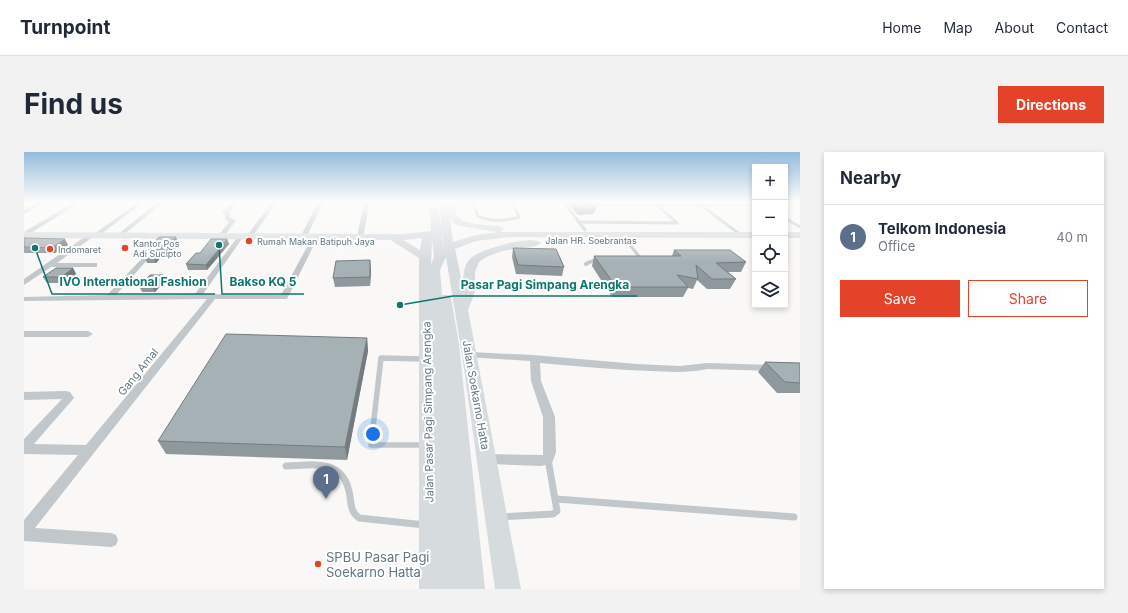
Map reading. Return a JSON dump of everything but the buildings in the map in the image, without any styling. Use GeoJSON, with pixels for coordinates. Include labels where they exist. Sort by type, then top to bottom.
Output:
{"type":"FeatureCollection","features":[{"type":"Feature","properties":{"kind":"main road","name":"Jalan Soekarno Hatta"},"geometry":{"type":"LineString","coordinates":[[435,221],[452,344],[472,589]]}},
{"type":"Feature","properties":{"kind":"main road","name":"Jalan Soekarno Hatta"},"geometry":{"type":"LineString","coordinates":[[440,221],[437,237],[461,310],[470,355],[508,589]]}},
{"type":"Feature","properties":{"kind":"main road"},"geometry":{"type":"LineString","coordinates":[[457,221],[511,232],[727,235]]}},
{"type":"Feature","properties":{"kind":"main road","name":"Jalan HR. Soebrantas"},"geometry":{"type":"LineString","coordinates":[[437,237],[511,232],[585,230],[752,235]]}},
{"type":"Feature","properties":{"kind":"main road"},"geometry":{"type":"LineString","coordinates":[[454,589],[435,292],[435,265],[442,254],[458,243],[511,232]]}},
{"type":"Feature","properties":{"kind":"main road"},"geometry":{"type":"LineString","coordinates":[[24,235],[437,237]]}},
{"type":"Feature","properties":{"kind":"main road"},"geometry":{"type":"LineString","coordinates":[[788,235],[800,235]]}},
{"type":"Feature","properties":{"kind":"main road"},"geometry":{"type":"LineString","coordinates":[[393,236],[425,258]]}},
{"type":"Feature","properties":{"kind":"main road","name":"Jalan HR. Soebrantas"},"geometry":{"type":"LineString","coordinates":[[437,237],[562,240],[752,241]]}},
{"type":"Feature","properties":{"kind":"main road","name":"Jalan Pasar Pagi Simpang Arengka"},"geometry":{"type":"LineString","coordinates":[[432,589],[425,258],[437,237]]}},
{"type":"Feature","properties":{"kind":"main road"},"geometry":{"type":"LineString","coordinates":[[461,310],[468,292],[471,267],[475,259],[485,253],[498,249],[562,240]]}},
{"type":"Feature","properties":{"kind":"main road"},"geometry":{"type":"LineString","coordinates":[[788,241],[800,241]]}},
{"type":"Feature","properties":{"kind":"street"},"geometry":{"type":"LineString","coordinates":[[24,235],[46,221]]}},
{"type":"Feature","properties":{"kind":"street"},"geometry":{"type":"LineString","coordinates":[[24,283],[113,221]]}},
{"type":"Feature","properties":{"kind":"street"},"geometry":{"type":"LineString","coordinates":[[119,236],[137,221]]}},
{"type":"Feature","properties":{"kind":"street"},"geometry":{"type":"LineString","coordinates":[[220,236],[233,221]]}},
{"type":"Feature","properties":{"kind":"street"},"geometry":{"type":"LineString","coordinates":[[197,296],[258,221]]}},
{"type":"Feature","properties":{"kind":"street"},"geometry":{"type":"LineString","coordinates":[[304,236],[311,221]]}},
{"type":"Feature","properties":{"kind":"street"},"geometry":{"type":"LineString","coordinates":[[360,236],[363,221]]}},
{"type":"Feature","properties":{"kind":"street"},"geometry":{"type":"LineString","coordinates":[[110,297],[166,236]]}},
{"type":"Feature","properties":{"kind":"street"},"geometry":{"type":"LineString","coordinates":[[24,299],[284,296],[310,246],[318,244],[321,237]]}},
{"type":"Feature","properties":{"kind":"street"},"geometry":{"type":"LineString","coordinates":[[51,265],[94,265]]}},
{"type":"Feature","properties":{"kind":"street","name":"Gang Amal"},"geometry":{"type":"LineString","coordinates":[[24,531],[213,297]]}},
{"type":"Feature","properties":{"kind":"street"},"geometry":{"type":"LineString","coordinates":[[24,334],[88,334]]}},
{"type":"Feature","properties":{"kind":"street"},"geometry":{"type":"LineString","coordinates":[[470,355],[528,357],[605,366],[670,370],[696,369],[714,366],[800,369]]}},
{"type":"Feature","properties":{"kind":"street"},"geometry":{"type":"LineString","coordinates":[[487,459],[541,461],[548,459],[550,452],[549,417],[536,381],[535,359]]}},
{"type":"Feature","properties":{"kind":"street"},"geometry":{"type":"LineString","coordinates":[[24,396],[66,395],[69,398],[24,448]]}},
{"type":"Feature","properties":{"kind":"street"},"geometry":{"type":"LineString","coordinates":[[24,448],[90,450]]}},
{"type":"Feature","properties":{"kind":"street"},"geometry":{"type":"LineString","coordinates":[[24,534],[111,540]]}},
{"type":"Feature","properties":{"kind":"lane"},"geometry":{"type":"LineString","coordinates":[[578,222],[676,221]]}},
{"type":"Feature","properties":{"kind":"lane"},"geometry":{"type":"LineString","coordinates":[[723,221],[741,235]]}},
{"type":"Feature","properties":{"kind":"lane"},"geometry":{"type":"LineString","coordinates":[[791,221],[800,227]]}},
{"type":"Feature","properties":{"kind":"lane"},"geometry":{"type":"LineString","coordinates":[[578,222],[585,230]]}},
{"type":"Feature","properties":{"kind":"lane"},"geometry":{"type":"LineString","coordinates":[[626,240],[643,260],[637,260]]}},
{"type":"Feature","properties":{"kind":"lane"},"geometry":{"type":"LineString","coordinates":[[586,264],[594,260],[604,260]]}},
{"type":"Feature","properties":{"kind":"lane"},"geometry":{"type":"LineString","coordinates":[[427,359],[381,358],[371,445],[429,445]]}},
{"type":"Feature","properties":{"kind":"lane"},"geometry":{"type":"LineString","coordinates":[[497,517],[553,514],[557,511],[548,459]]}},
{"type":"Feature","properties":{"kind":"lane"},"geometry":{"type":"LineString","coordinates":[[286,466],[332,466],[342,472],[346,480],[353,513],[359,518],[430,525]]}},
{"type":"Feature","properties":{"kind":"lane"},"geometry":{"type":"LineString","coordinates":[[556,499],[794,517]]}},
{"type":"Feature","properties":{"kind":"place","name":"Rumah Makan Batipuh Jaya"},"geometry":{"type":"Point","coordinates":[249,241]}},
{"type":"Feature","properties":{"kind":"place","name":"Bakso KQ 5"},"geometry":{"type":"Point","coordinates":[219,245]}},
{"type":"Feature","properties":{"kind":"place","name":"IVO International Fashion"},"geometry":{"type":"Point","coordinates":[35,248]}},
{"type":"Feature","properties":{"kind":"place","name":"Kantor Pos Adi Sucipto"},"geometry":{"type":"Point","coordinates":[125,248]}},
{"type":"Feature","properties":{"kind":"place","name":"Indomaret"},"geometry":{"type":"Point","coordinates":[50,249]}},
{"type":"Feature","properties":{"kind":"place","name":"Pasar Pagi Simpang Arengka"},"geometry":{"type":"Point","coordinates":[400,305]}},
{"type":"Feature","properties":{"kind":"place","name":"Telkom Indonesia"},"geometry":{"type":"Point","coordinates":[326,499]}},
{"type":"Feature","properties":{"kind":"place","name":"SPBU Pasar Pagi Soekarno Hatta"},"geometry":{"type":"Point","coordinates":[318,564]}}]}
